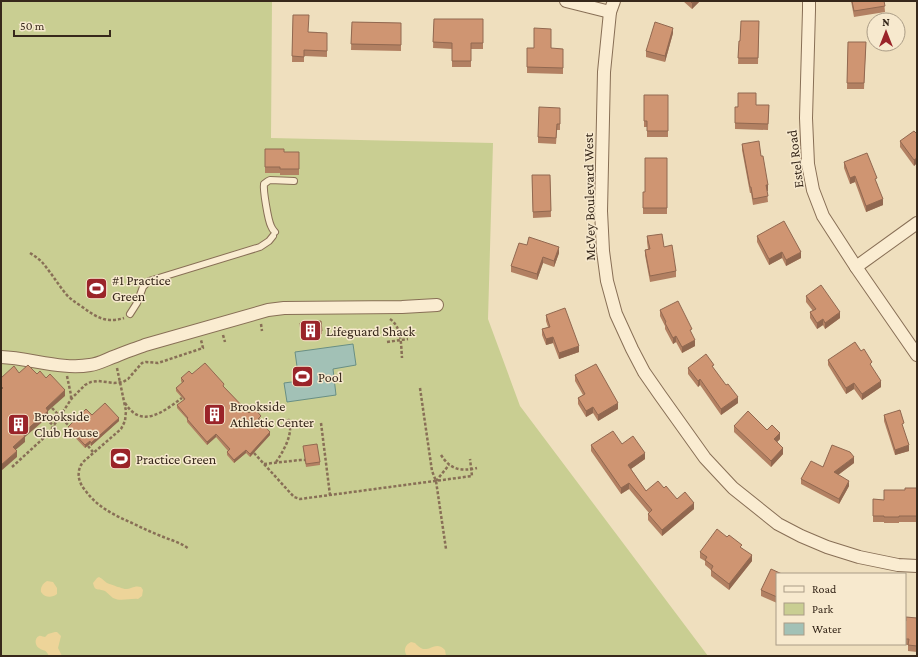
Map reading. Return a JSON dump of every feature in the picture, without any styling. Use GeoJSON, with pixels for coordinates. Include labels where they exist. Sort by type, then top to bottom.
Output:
{"type":"FeatureCollection","features":[{"type":"Feature","properties":{"kind":"street"},"geometry":{"type":"LineString","coordinates":[[566,1],[610,12]]}},
{"type":"Feature","properties":{"kind":"street","name":"McVey Boulevard West"},"geometry":{"type":"LineString","coordinates":[[614,1],[610,12],[604,72],[601,211],[603,251],[607,281],[616,314],[644,372],[705,458],[733,488],[778,524],[827,547],[859,557],[898,565],[917,566]]}},
{"type":"Feature","properties":{"kind":"street","name":"Estel Road"},"geometry":{"type":"LineString","coordinates":[[808,1],[810,10],[806,118],[808,164],[813,190],[823,216],[856,267],[917,355]]}},
{"type":"Feature","properties":{"kind":"street"},"geometry":{"type":"LineString","coordinates":[[856,267],[917,223]]}},
{"type":"Feature","properties":{"kind":"street"},"geometry":{"type":"LineString","coordinates":[[1,357],[67,366],[91,365],[153,343],[263,311],[275,309],[437,305]]}},
{"type":"Feature","properties":{"kind":"lane"},"geometry":{"type":"LineString","coordinates":[[130,314],[137,303],[143,287],[149,281],[260,247],[269,241],[274,234],[270,223],[264,184],[270,180],[294,181]]}},
{"type":"Feature","properties":{"kind":"path"},"geometry":{"type":"LineString","coordinates":[[30,253],[42,261],[68,296],[97,317],[105,320],[114,320],[130,314]]}},
{"type":"Feature","properties":{"kind":"path"},"geometry":{"type":"LineString","coordinates":[[387,318],[392,320],[399,330],[402,358]]}},
{"type":"Feature","properties":{"kind":"path"},"geometry":{"type":"LineString","coordinates":[[262,331],[260,322],[265,321]]}},
{"type":"Feature","properties":{"kind":"path"},"geometry":{"type":"LineString","coordinates":[[222,331],[225,342]]}},
{"type":"Feature","properties":{"kind":"path"},"geometry":{"type":"LineString","coordinates":[[12,467],[43,440],[71,399],[82,387],[89,383],[98,381],[120,383],[128,379],[142,363],[158,363],[203,348],[200,337]]}},
{"type":"Feature","properties":{"kind":"path"},"geometry":{"type":"LineString","coordinates":[[387,342],[408,339]]}},
{"type":"Feature","properties":{"kind":"path"},"geometry":{"type":"LineString","coordinates":[[115,356],[126,421],[121,429],[86,458],[80,465],[79,474],[81,485],[94,501],[113,515],[181,544],[189,549]]}},
{"type":"Feature","properties":{"kind":"path"},"geometry":{"type":"LineString","coordinates":[[67,366],[67,377],[71,399]]}},
{"type":"Feature","properties":{"kind":"path"},"geometry":{"type":"LineString","coordinates":[[420,388],[432,471],[436,481],[446,549]]}},
{"type":"Feature","properties":{"kind":"path"},"geometry":{"type":"LineString","coordinates":[[123,398],[127,406],[133,412],[140,415],[149,416],[160,414],[182,398]]}},
{"type":"Feature","properties":{"kind":"path"},"geometry":{"type":"LineString","coordinates":[[52,408],[70,427]]}},
{"type":"Feature","properties":{"kind":"path"},"geometry":{"type":"LineString","coordinates":[[46,419],[54,426]]}},
{"type":"Feature","properties":{"kind":"path"},"geometry":{"type":"LineString","coordinates":[[276,462],[283,451],[288,437],[290,426],[288,419]]}},
{"type":"Feature","properties":{"kind":"path"},"geometry":{"type":"LineString","coordinates":[[321,423],[330,495]]}},
{"type":"Feature","properties":{"kind":"path"},"geometry":{"type":"LineString","coordinates":[[88,446],[93,452]]}},
{"type":"Feature","properties":{"kind":"path"},"geometry":{"type":"LineString","coordinates":[[254,453],[296,498],[304,499],[472,476],[470,459]]}},
{"type":"Feature","properties":{"kind":"path"},"geometry":{"type":"LineString","coordinates":[[440,455],[449,465],[457,469],[471,470],[477,468]]}},
{"type":"Feature","properties":{"kind":"path"},"geometry":{"type":"LineString","coordinates":[[319,458],[325,457]]}},
{"type":"Feature","properties":{"kind":"path"},"geometry":{"type":"LineString","coordinates":[[264,464],[312,459]]}},
{"type":"Feature","properties":{"kind":"path"},"geometry":{"type":"LineString","coordinates":[[436,481],[449,465]]}},
{"type":"Feature","properties":{"kind":"green space"},"geometry":{"type":"Polygon","coordinates":[[[1,1],[272,1],[271,138],[493,143],[488,319],[520,406],[708,656],[1,656],[1,1]]]}},
{"type":"Feature","properties":{"kind":"sand"},"geometry":{"type":"Polygon","coordinates":[[[99,577],[107,583],[124,589],[137,586],[141,587],[143,590],[142,596],[138,599],[119,600],[113,598],[105,591],[95,588],[93,583],[99,577]]]}},
{"type":"Feature","properties":{"kind":"sand"},"geometry":{"type":"Polygon","coordinates":[[[47,581],[53,582],[57,588],[57,594],[51,597],[41,592],[42,586],[47,581]]]}},
{"type":"Feature","properties":{"kind":"sand"},"geometry":{"type":"Polygon","coordinates":[[[55,632],[61,636],[58,648],[62,656],[49,656],[36,644],[37,637],[45,637],[48,634],[55,632]]]}},
{"type":"Feature","properties":{"kind":"sand"},"geometry":{"type":"Polygon","coordinates":[[[411,642],[423,649],[436,646],[442,647],[445,650],[446,656],[407,656],[405,648],[411,642]]]}},
{"type":"Feature","properties":{"kind":"water"},"geometry":{"type":"Polygon","coordinates":[[[353,344],[356,365],[333,369],[336,395],[287,402],[284,383],[299,381],[295,352],[353,344]]]}},
{"type":"Feature","properties":{"kind":"building"},"geometry":{"type":"Polygon","coordinates":[[[852,1],[884,1],[885,6],[854,11],[852,1]]]}},
{"type":"Feature","properties":{"kind":"building"},"geometry":{"type":"Polygon","coordinates":[[[293,15],[309,15],[308,32],[327,33],[327,51],[304,50],[304,57],[292,56],[293,15]]]}},
{"type":"Feature","properties":{"kind":"building"},"geometry":{"type":"Polygon","coordinates":[[[434,19],[483,19],[483,43],[471,43],[471,61],[452,61],[452,43],[433,42],[434,19]]]}},
{"type":"Feature","properties":{"kind":"building"},"geometry":{"type":"Polygon","coordinates":[[[741,21],[759,21],[758,58],[738,58],[741,21]]]}},
{"type":"Feature","properties":{"kind":"building"},"geometry":{"type":"Polygon","coordinates":[[[352,22],[401,23],[401,45],[351,44],[352,22]]]}},
{"type":"Feature","properties":{"kind":"building"},"geometry":{"type":"Polygon","coordinates":[[[655,22],[673,28],[665,56],[646,51],[655,22]]]}},
{"type":"Feature","properties":{"kind":"building"},"geometry":{"type":"Polygon","coordinates":[[[534,28],[551,29],[551,48],[563,49],[563,68],[527,67],[527,48],[534,48],[534,28]]]}},
{"type":"Feature","properties":{"kind":"building"},"geometry":{"type":"Polygon","coordinates":[[[848,42],[866,42],[864,83],[847,83],[848,42]]]}},
{"type":"Feature","properties":{"kind":"building"},"geometry":{"type":"Polygon","coordinates":[[[738,93],[756,93],[756,105],[769,105],[768,124],[735,123],[735,107],[738,107],[738,93]]]}},
{"type":"Feature","properties":{"kind":"building"},"geometry":{"type":"Polygon","coordinates":[[[644,95],[668,95],[668,131],[647,131],[647,121],[644,121],[644,95]]]}},
{"type":"Feature","properties":{"kind":"building"},"geometry":{"type":"Polygon","coordinates":[[[539,107],[560,108],[560,124],[557,124],[556,138],[538,137],[539,107]]]}},
{"type":"Feature","properties":{"kind":"building"},"geometry":{"type":"Polygon","coordinates":[[[914,131],[916,133],[917,132],[917,158],[914,160],[900,141],[914,131]]]}},
{"type":"Feature","properties":{"kind":"building"},"geometry":{"type":"Polygon","coordinates":[[[759,141],[768,185],[766,185],[768,196],[753,199],[742,144],[759,141]]]}},
{"type":"Feature","properties":{"kind":"building"},"geometry":{"type":"Polygon","coordinates":[[[265,149],[284,149],[284,152],[299,152],[299,169],[265,167],[265,149]]]}},
{"type":"Feature","properties":{"kind":"building"},"geometry":{"type":"Polygon","coordinates":[[[867,153],[877,178],[875,179],[883,199],[866,206],[855,176],[850,178],[844,162],[867,153]]]}},
{"type":"Feature","properties":{"kind":"building"},"geometry":{"type":"Polygon","coordinates":[[[645,158],[667,158],[667,208],[643,208],[643,192],[645,192],[645,158]]]}},
{"type":"Feature","properties":{"kind":"building"},"geometry":{"type":"Polygon","coordinates":[[[532,175],[550,175],[551,211],[533,212],[532,175]]]}},
{"type":"Feature","properties":{"kind":"building"},"geometry":{"type":"Polygon","coordinates":[[[784,221],[801,252],[786,260],[782,252],[769,259],[757,236],[784,221]]]}},
{"type":"Feature","properties":{"kind":"building"},"geometry":{"type":"Polygon","coordinates":[[[662,234],[664,247],[672,245],[676,271],[650,276],[645,250],[650,249],[647,236],[662,234]]]}},
{"type":"Feature","properties":{"kind":"building"},"geometry":{"type":"Polygon","coordinates":[[[529,237],[559,247],[554,261],[543,257],[537,274],[511,266],[519,243],[527,245],[529,237]]]}},
{"type":"Feature","properties":{"kind":"building"},"geometry":{"type":"Polygon","coordinates":[[[821,285],[840,312],[825,323],[823,319],[817,323],[810,312],[816,309],[806,296],[821,285]]]}},
{"type":"Feature","properties":{"kind":"building"},"geometry":{"type":"Polygon","coordinates":[[[678,301],[692,329],[690,330],[695,340],[682,347],[676,336],[673,338],[660,310],[678,301]]]}},
{"type":"Feature","properties":{"kind":"building"},"geometry":{"type":"Polygon","coordinates":[[[565,308],[579,346],[559,353],[553,337],[546,339],[542,329],[550,327],[546,315],[565,308]]]}},
{"type":"Feature","properties":{"kind":"building","name":"Lifeguard Shack"},"geometry":{"type":"Polygon","coordinates":[[[321,321],[322,331],[301,333],[300,323],[321,321]]]}},
{"type":"Feature","properties":{"kind":"building"},"geometry":{"type":"Polygon","coordinates":[[[855,342],[861,351],[864,349],[872,362],[870,364],[881,381],[862,394],[854,383],[846,388],[828,360],[855,342]]]}},
{"type":"Feature","properties":{"kind":"building"},"geometry":{"type":"Polygon","coordinates":[[[706,354],[714,365],[712,366],[726,385],[728,384],[738,397],[721,409],[700,379],[698,381],[688,368],[706,354]]]}},
{"type":"Feature","properties":{"kind":"building","name":"Brookside Athletic Center"},"geometry":{"type":"Polygon","coordinates":[[[205,363],[224,384],[223,386],[249,413],[254,408],[261,416],[258,419],[270,432],[250,454],[246,450],[234,460],[227,452],[230,449],[216,434],[207,442],[177,405],[185,399],[176,388],[184,381],[181,378],[189,371],[192,374],[205,363]]]}},
{"type":"Feature","properties":{"kind":"building"},"geometry":{"type":"Polygon","coordinates":[[[596,364],[618,403],[598,415],[593,407],[586,411],[578,398],[585,394],[575,375],[596,364]]]}},
{"type":"Feature","properties":{"kind":"building","name":"Brookside Club House"},"geometry":{"type":"Polygon","coordinates":[[[28,365],[37,374],[40,371],[46,378],[50,374],[65,390],[46,408],[48,411],[22,434],[25,436],[13,447],[17,451],[1,465],[1,390],[3,388],[1,386],[1,378],[14,366],[19,373],[28,365]]]}},
{"type":"Feature","properties":{"kind":"building"},"geometry":{"type":"Polygon","coordinates":[[[105,403],[119,418],[91,443],[90,441],[85,445],[68,427],[86,409],[92,415],[105,403]]]}},
{"type":"Feature","properties":{"kind":"building"},"geometry":{"type":"Polygon","coordinates":[[[900,410],[904,423],[902,424],[909,445],[895,450],[884,415],[900,410]]]}},
{"type":"Feature","properties":{"kind":"building"},"geometry":{"type":"Polygon","coordinates":[[[748,411],[767,430],[772,425],[780,433],[774,439],[783,448],[771,461],[734,426],[748,411]]]}},
{"type":"Feature","properties":{"kind":"building"},"geometry":{"type":"Polygon","coordinates":[[[613,431],[622,444],[633,436],[645,453],[628,465],[646,491],[658,481],[664,488],[666,486],[677,499],[685,492],[694,503],[662,530],[648,514],[652,510],[629,483],[621,488],[591,445],[613,431]]]}},
{"type":"Feature","properties":{"kind":"building"},"geometry":{"type":"Polygon","coordinates":[[[317,444],[320,462],[306,464],[303,446],[317,444]]]}},
{"type":"Feature","properties":{"kind":"building"},"geometry":{"type":"Polygon","coordinates":[[[832,445],[850,452],[854,457],[834,472],[849,481],[839,499],[801,479],[811,461],[823,467],[832,445]]]}},
{"type":"Feature","properties":{"kind":"building"},"geometry":{"type":"Polygon","coordinates":[[[905,488],[917,488],[917,516],[873,516],[873,499],[884,500],[884,490],[905,490],[905,488]]]}},
{"type":"Feature","properties":{"kind":"building"},"geometry":{"type":"Polygon","coordinates":[[[717,529],[727,537],[729,535],[742,545],[740,547],[752,555],[729,584],[711,570],[713,566],[705,560],[707,557],[700,552],[717,529]]]}},
{"type":"Feature","properties":{"kind":"building"},"geometry":{"type":"Polygon","coordinates":[[[771,569],[780,573],[776,573],[776,597],[761,590],[771,569]]]}},
{"type":"Feature","properties":{"kind":"building"},"geometry":{"type":"Polygon","coordinates":[[[906,617],[917,618],[917,646],[908,645],[909,639],[906,639],[906,617]]]}},
{"type":"Feature","properties":{"kind":"place","name":"#1 Practice Green"},"geometry":{"type":"Point","coordinates":[97,288]}},
{"type":"Feature","properties":{"kind":"place","name":"Lifeguard Shack"},"geometry":{"type":"Point","coordinates":[311,331]}},
{"type":"Feature","properties":{"kind":"place","name":"Pool"},"geometry":{"type":"Point","coordinates":[303,377]}},
{"type":"Feature","properties":{"kind":"place","name":"Brookside Athletic Center"},"geometry":{"type":"Point","coordinates":[214,414]}},
{"type":"Feature","properties":{"kind":"place","name":"Brookside Club House"},"geometry":{"type":"Point","coordinates":[18,424]}},
{"type":"Feature","properties":{"kind":"place","name":"Practice Green"},"geometry":{"type":"Point","coordinates":[120,459]}}]}
